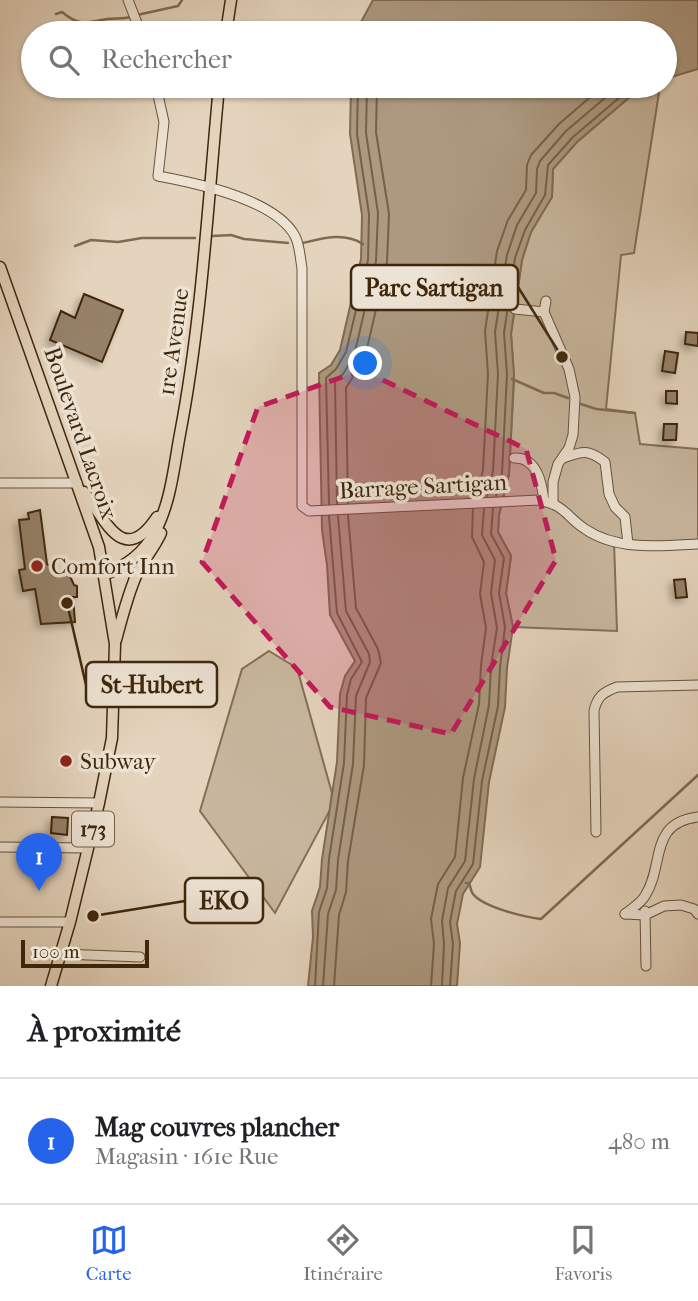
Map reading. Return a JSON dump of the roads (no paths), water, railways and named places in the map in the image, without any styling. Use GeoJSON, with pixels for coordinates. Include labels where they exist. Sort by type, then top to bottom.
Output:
{"type":"FeatureCollection","features":[{"type":"Feature","properties":{"kind":"main road"},"geometry":{"type":"LineString","coordinates":[[228,21],[231,0]]}},
{"type":"Feature","properties":{"kind":"main road","name":"1re Avenue"},"geometry":{"type":"LineString","coordinates":[[104,575],[133,561],[143,551],[167,503],[199,317],[218,98]]}},
{"type":"Feature","properties":{"kind":"main road","name":"Boulevard Lacroix"},"geometry":{"type":"LineString","coordinates":[[0,267],[4,290],[99,547],[115,644],[111,738],[99,803],[62,954],[51,986]]}},
{"type":"Feature","properties":{"kind":"main road"},"geometry":{"type":"LineString","coordinates":[[77,483],[118,538],[136,538],[151,527],[167,503]]}},
{"type":"Feature","properties":{"kind":"main road"},"geometry":{"type":"LineString","coordinates":[[115,644],[137,573],[153,550],[164,526],[167,503]]}},
{"type":"Feature","properties":{"kind":"street"},"geometry":{"type":"LineString","coordinates":[[128,0],[136,21]]}},
{"type":"Feature","properties":{"kind":"street"},"geometry":{"type":"LineString","coordinates":[[159,98],[164,122],[158,177],[209,186]]}},
{"type":"Feature","properties":{"kind":"street","name":"Barrage Sartigan"},"geometry":{"type":"LineString","coordinates":[[209,186],[265,210],[294,235],[300,251],[302,506],[309,511],[546,501]]}},
{"type":"Feature","properties":{"kind":"street"},"geometry":{"type":"LineString","coordinates":[[546,301],[544,312],[569,369],[575,397],[573,435],[546,501]]}},
{"type":"Feature","properties":{"kind":"street"},"geometry":{"type":"LineString","coordinates":[[515,309],[544,312]]}},
{"type":"Feature","properties":{"kind":"street"},"geometry":{"type":"LineString","coordinates":[[562,458],[582,452],[593,453],[605,462],[609,494],[615,507],[625,517],[628,544]]}},
{"type":"Feature","properties":{"kind":"street"},"geometry":{"type":"LineString","coordinates":[[514,458],[531,462],[542,482],[546,501]]}},
{"type":"Feature","properties":{"kind":"street"},"geometry":{"type":"LineString","coordinates":[[0,482],[77,483]]}},
{"type":"Feature","properties":{"kind":"street"},"geometry":{"type":"LineString","coordinates":[[546,501],[569,513],[584,529],[607,539],[652,546],[698,544]]}},
{"type":"Feature","properties":{"kind":"street"},"geometry":{"type":"LineString","coordinates":[[596,832],[596,699],[617,687],[698,685]]}},
{"type":"Feature","properties":{"kind":"street"},"geometry":{"type":"LineString","coordinates":[[0,802],[99,803]]}},
{"type":"Feature","properties":{"kind":"street"},"geometry":{"type":"LineString","coordinates":[[698,817],[680,821],[666,831],[655,863],[653,880],[644,899],[625,914],[645,915],[664,906],[681,905],[694,909],[698,914]]}},
{"type":"Feature","properties":{"kind":"street"},"geometry":{"type":"LineString","coordinates":[[0,847],[88,848]]}},
{"type":"Feature","properties":{"kind":"street"},"geometry":{"type":"LineString","coordinates":[[644,899],[646,966]]}},
{"type":"Feature","properties":{"kind":"street"},"geometry":{"type":"LineString","coordinates":[[0,922],[70,922]]}},
{"type":"Feature","properties":{"kind":"street"},"geometry":{"type":"LineString","coordinates":[[62,954],[141,957]]}},
{"type":"Feature","properties":{"kind":"water"},"geometry":{"type":"Polygon","coordinates":[[[373,0],[698,0],[698,69],[677,75],[677,21],[362,21],[373,0]]]}},
{"type":"Feature","properties":{"kind":"water"},"geometry":{"type":"Polygon","coordinates":[[[351,98],[629,98],[577,142],[553,169],[552,197],[531,232],[522,260],[511,334],[514,374],[509,474],[499,515],[498,532],[511,556],[506,593],[513,627],[505,707],[489,782],[480,867],[463,894],[457,924],[460,943],[457,986],[308,986],[313,937],[312,911],[320,887],[337,762],[340,694],[345,676],[355,661],[330,615],[322,530],[319,373],[331,365],[340,350],[361,259],[362,215],[350,134],[351,98]]]}},
{"type":"Feature","properties":{"kind":"waterway"},"geometry":{"type":"LineString","coordinates":[[137,15],[178,6],[182,0]]}},
{"type":"Feature","properties":{"kind":"waterway"},"geometry":{"type":"LineString","coordinates":[[56,14],[62,12],[78,21]]}},
{"type":"Feature","properties":{"kind":"waterway"},"geometry":{"type":"LineString","coordinates":[[91,21],[131,17]]}},
{"type":"Feature","properties":{"kind":"waterway"},"geometry":{"type":"LineString","coordinates":[[213,236],[231,235],[244,239],[288,243]]}},
{"type":"Feature","properties":{"kind":"waterway"},"geometry":{"type":"LineString","coordinates":[[303,243],[341,237],[363,244]]}},
{"type":"Feature","properties":{"kind":"waterway"},"geometry":{"type":"LineString","coordinates":[[75,246],[91,240],[118,242],[142,238],[195,238]]}},
{"type":"Feature","properties":{"kind":"waterway"},"geometry":{"type":"LineString","coordinates":[[512,379],[544,393],[568,398]]}},
{"type":"Feature","properties":{"kind":"waterway"},"geometry":{"type":"LineString","coordinates":[[581,404],[596,409],[635,413]]}},
{"type":"Feature","properties":{"kind":"waterway"},"geometry":{"type":"LineString","coordinates":[[466,883],[469,883],[473,894],[485,903],[515,914],[541,919],[698,775]]}},
{"type":"Feature","properties":{"kind":"place","name":"Parc Sartigan"},"geometry":{"type":"Point","coordinates":[562,357]}},
{"type":"Feature","properties":{"kind":"place","name":"Comfort Inn"},"geometry":{"type":"Point","coordinates":[37,566]}},
{"type":"Feature","properties":{"kind":"place","name":"St-Hubert"},"geometry":{"type":"Point","coordinates":[67,603]}},
{"type":"Feature","properties":{"kind":"place","name":"Subway"},"geometry":{"type":"Point","coordinates":[66,761]}},
{"type":"Feature","properties":{"kind":"place","name":"Mag couvres plancher"},"geometry":{"type":"Point","coordinates":[39,891]}},
{"type":"Feature","properties":{"kind":"place","name":"EKO"},"geometry":{"type":"Point","coordinates":[93,916]}}]}
